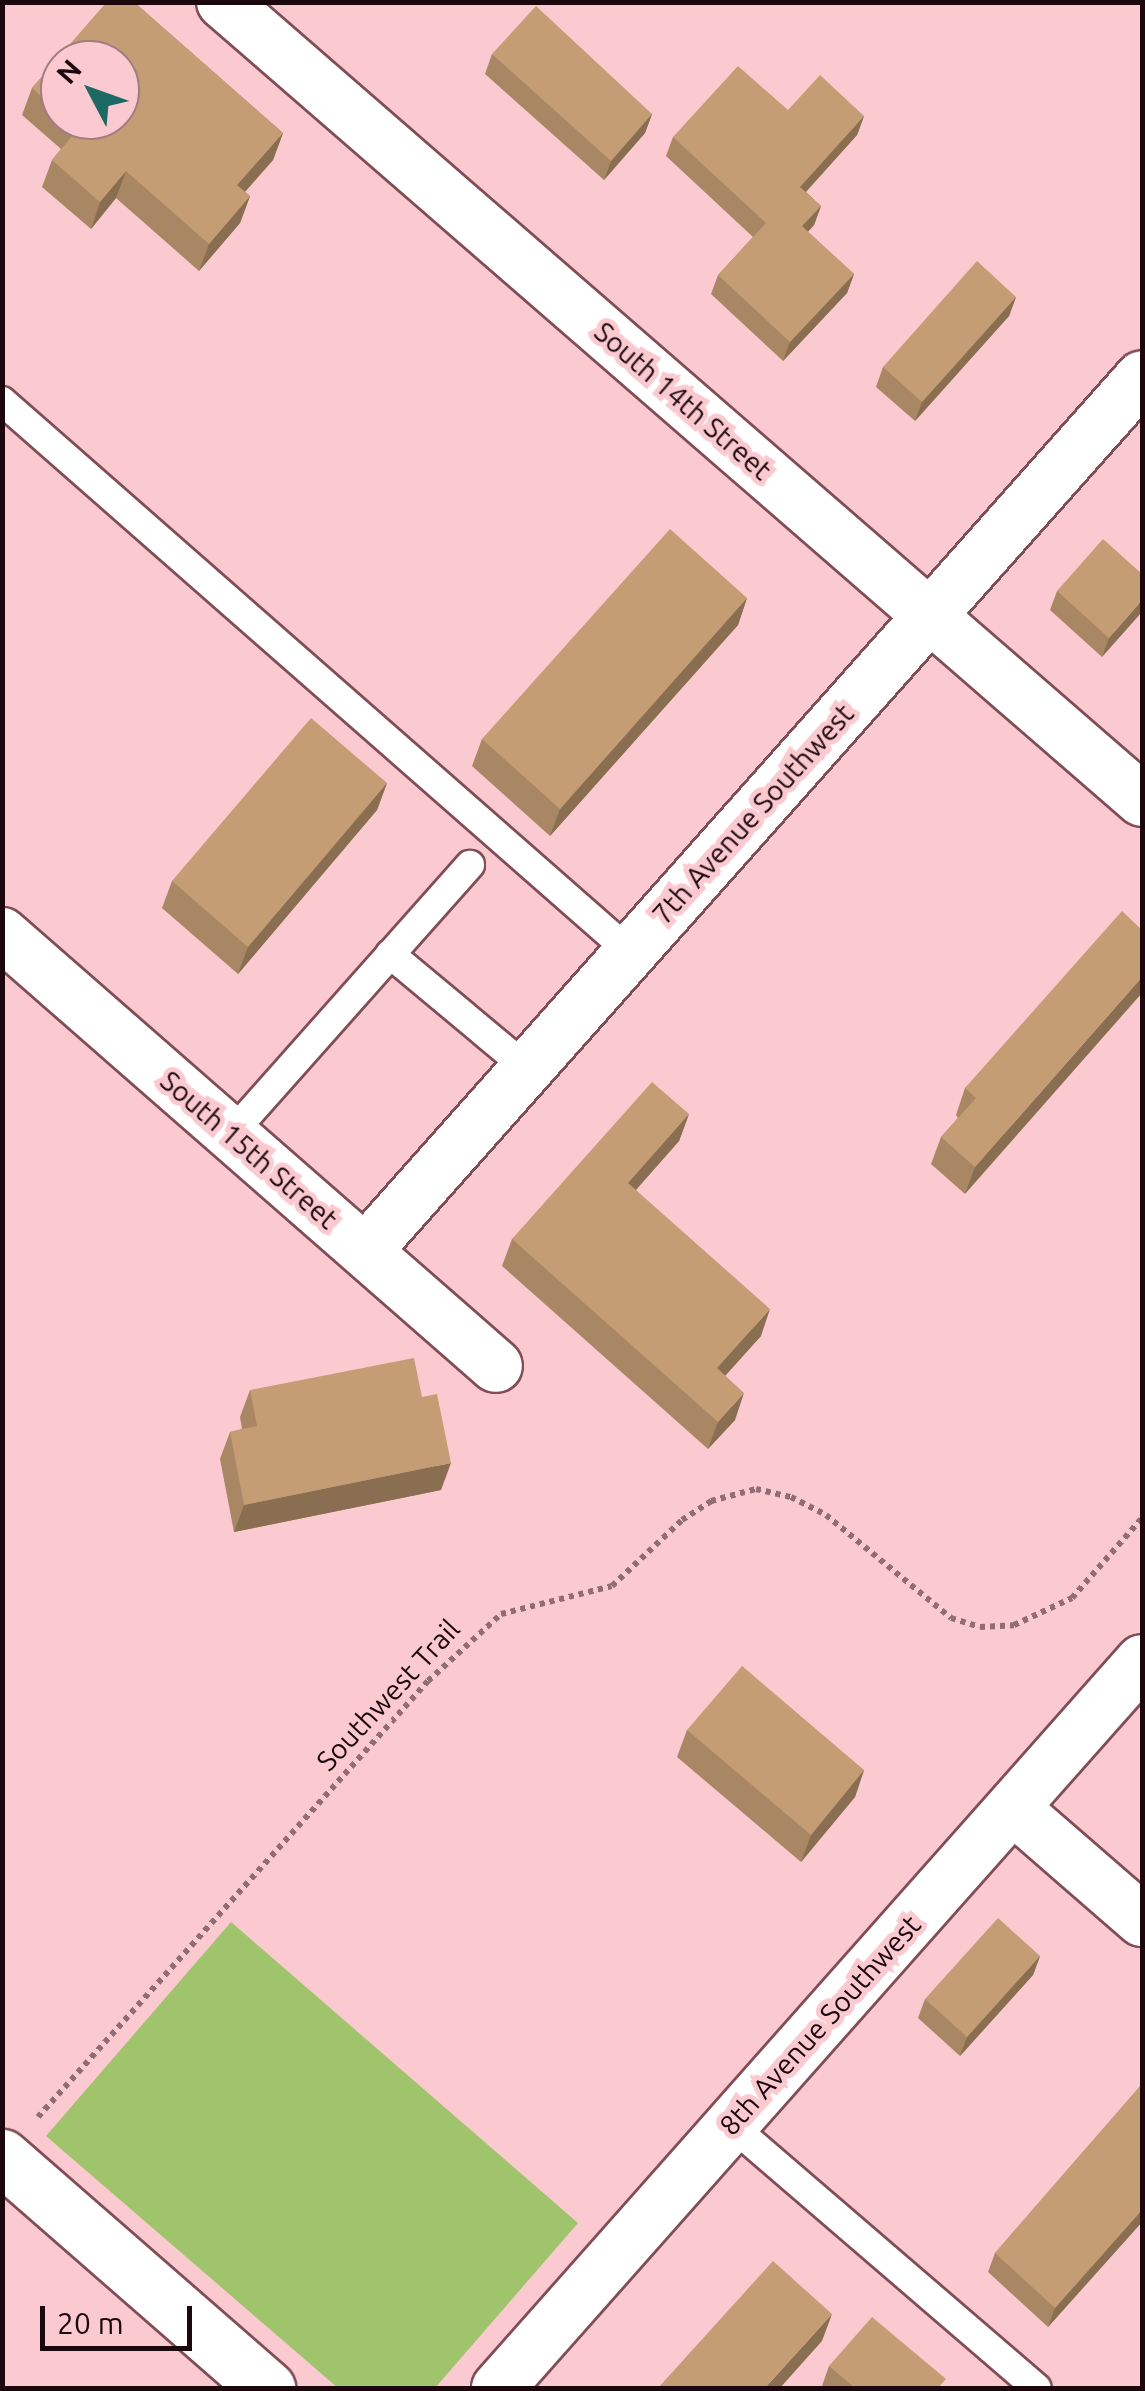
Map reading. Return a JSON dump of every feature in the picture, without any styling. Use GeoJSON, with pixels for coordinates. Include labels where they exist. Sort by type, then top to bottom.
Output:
{"type":"FeatureCollection","features":[{"type":"Feature","properties":{"kind":"street","name":"South 14th Street"},"geometry":{"type":"LineString","coordinates":[[223,2],[1142,800]]}},
{"type":"Feature","properties":{"kind":"street","name":"7th Avenue Southwest"},"geometry":{"type":"LineString","coordinates":[[365,1251],[1142,377]]}},
{"type":"Feature","properties":{"kind":"street","name":"South 15th Street"},"geometry":{"type":"LineString","coordinates":[[2,934],[496,1366]]}},
{"type":"Feature","properties":{"kind":"street","name":"8th Avenue Southwest"},"geometry":{"type":"LineString","coordinates":[[498,2388],[1142,1661]]}},
{"type":"Feature","properties":{"kind":"street"},"geometry":{"type":"LineString","coordinates":[[1013,1808],[1142,1920]]}},
{"type":"Feature","properties":{"kind":"street"},"geometry":{"type":"LineString","coordinates":[[2,2157],[268,2388]]}},
{"type":"Feature","properties":{"kind":"lane"},"geometry":{"type":"LineString","coordinates":[[2,402],[630,952]]}},
{"type":"Feature","properties":{"kind":"lane"},"geometry":{"type":"LineString","coordinates":[[231,1134],[470,865]]}},
{"type":"Feature","properties":{"kind":"lane"},"geometry":{"type":"LineString","coordinates":[[390,954],[527,1068]]}},
{"type":"Feature","properties":{"kind":"lane"},"geometry":{"type":"LineString","coordinates":[[732,2125],[1036,2388]]}},
{"type":"Feature","properties":{"kind":"path","name":"Southwest Trail"},"geometry":{"type":"LineString","coordinates":[[2,2157],[428,1680],[501,1614],[612,1586],[682,1520],[712,1501],[756,1489],[791,1496],[826,1515],[951,1618],[980,1627],[1014,1626],[1072,1598],[1142,1518]]}},
{"type":"Feature","properties":{"kind":"green space"},"geometry":{"type":"Polygon","coordinates":[[[231,1922],[578,2223],[435,2388],[338,2388],[46,2136],[231,1922]]]}},
{"type":"Feature","properties":{"kind":"building"},"geometry":{"type":"Polygon","coordinates":[[[107,2],[134,2],[283,133],[237,185],[250,196],[209,244],[126,171],[100,202],[52,160],[69,140],[140,140],[140,40],[74,40],[107,2]]]}},
{"type":"Feature","properties":{"kind":"building"},"geometry":{"type":"Polygon","coordinates":[[[536,6],[652,114],[611,161],[492,54],[536,6]]]}},
{"type":"Feature","properties":{"kind":"building"},"geometry":{"type":"Polygon","coordinates":[[[738,66],[788,110],[820,75],[864,116],[800,187],[821,206],[802,226],[854,274],[790,342],[718,275],[766,223],[673,137],[738,66]]]}},
{"type":"Feature","properties":{"kind":"building"},"geometry":{"type":"Polygon","coordinates":[[[40,79],[40,95],[32,88],[40,79]]]}},
{"type":"Feature","properties":{"kind":"building"},"geometry":{"type":"Polygon","coordinates":[[[977,261],[1016,297],[922,402],[883,367],[977,261]]]}},
{"type":"Feature","properties":{"kind":"building"},"geometry":{"type":"Polygon","coordinates":[[[670,529],[747,598],[560,809],[482,739],[670,529]]]}},
{"type":"Feature","properties":{"kind":"building"},"geometry":{"type":"Polygon","coordinates":[[[1103,539],[1142,574],[1142,600],[1109,638],[1057,591],[1103,539]]]}},
{"type":"Feature","properties":{"kind":"building"},"geometry":{"type":"Polygon","coordinates":[[[311,718],[387,783],[248,947],[172,881],[311,718]]]}},
{"type":"Feature","properties":{"kind":"building"},"geometry":{"type":"Polygon","coordinates":[[[1122,911],[1142,930],[1142,977],[975,1167],[941,1137],[976,1098],[965,1088],[1122,911]]]}},
{"type":"Feature","properties":{"kind":"building"},"geometry":{"type":"Polygon","coordinates":[[[652,1082],[689,1114],[628,1183],[770,1309],[717,1368],[744,1393],[718,1422],[512,1239],[652,1082]]]}},
{"type":"Feature","properties":{"kind":"building"},"geometry":{"type":"Polygon","coordinates":[[[414,1358],[422,1397],[437,1394],[451,1463],[244,1505],[230,1432],[257,1426],[250,1390],[414,1358]]]}},
{"type":"Feature","properties":{"kind":"building"},"geometry":{"type":"Polygon","coordinates":[[[742,1666],[864,1770],[811,1835],[687,1730],[742,1666]]]}},
{"type":"Feature","properties":{"kind":"building"},"geometry":{"type":"Polygon","coordinates":[[[998,1918],[1040,1956],[967,2037],[925,1999],[998,1918]]]}},
{"type":"Feature","properties":{"kind":"building"},"geometry":{"type":"Polygon","coordinates":[[[1142,2084],[1142,2210],[1055,2308],[995,2253],[1142,2084]]]}},
{"type":"Feature","properties":{"kind":"building"},"geometry":{"type":"Polygon","coordinates":[[[773,2261],[832,2314],[765,2388],[658,2388],[773,2261]]]}},
{"type":"Feature","properties":{"kind":"building"},"geometry":{"type":"Polygon","coordinates":[[[872,2317],[946,2379],[938,2388],[855,2388],[829,2366],[872,2317]]]}}]}
